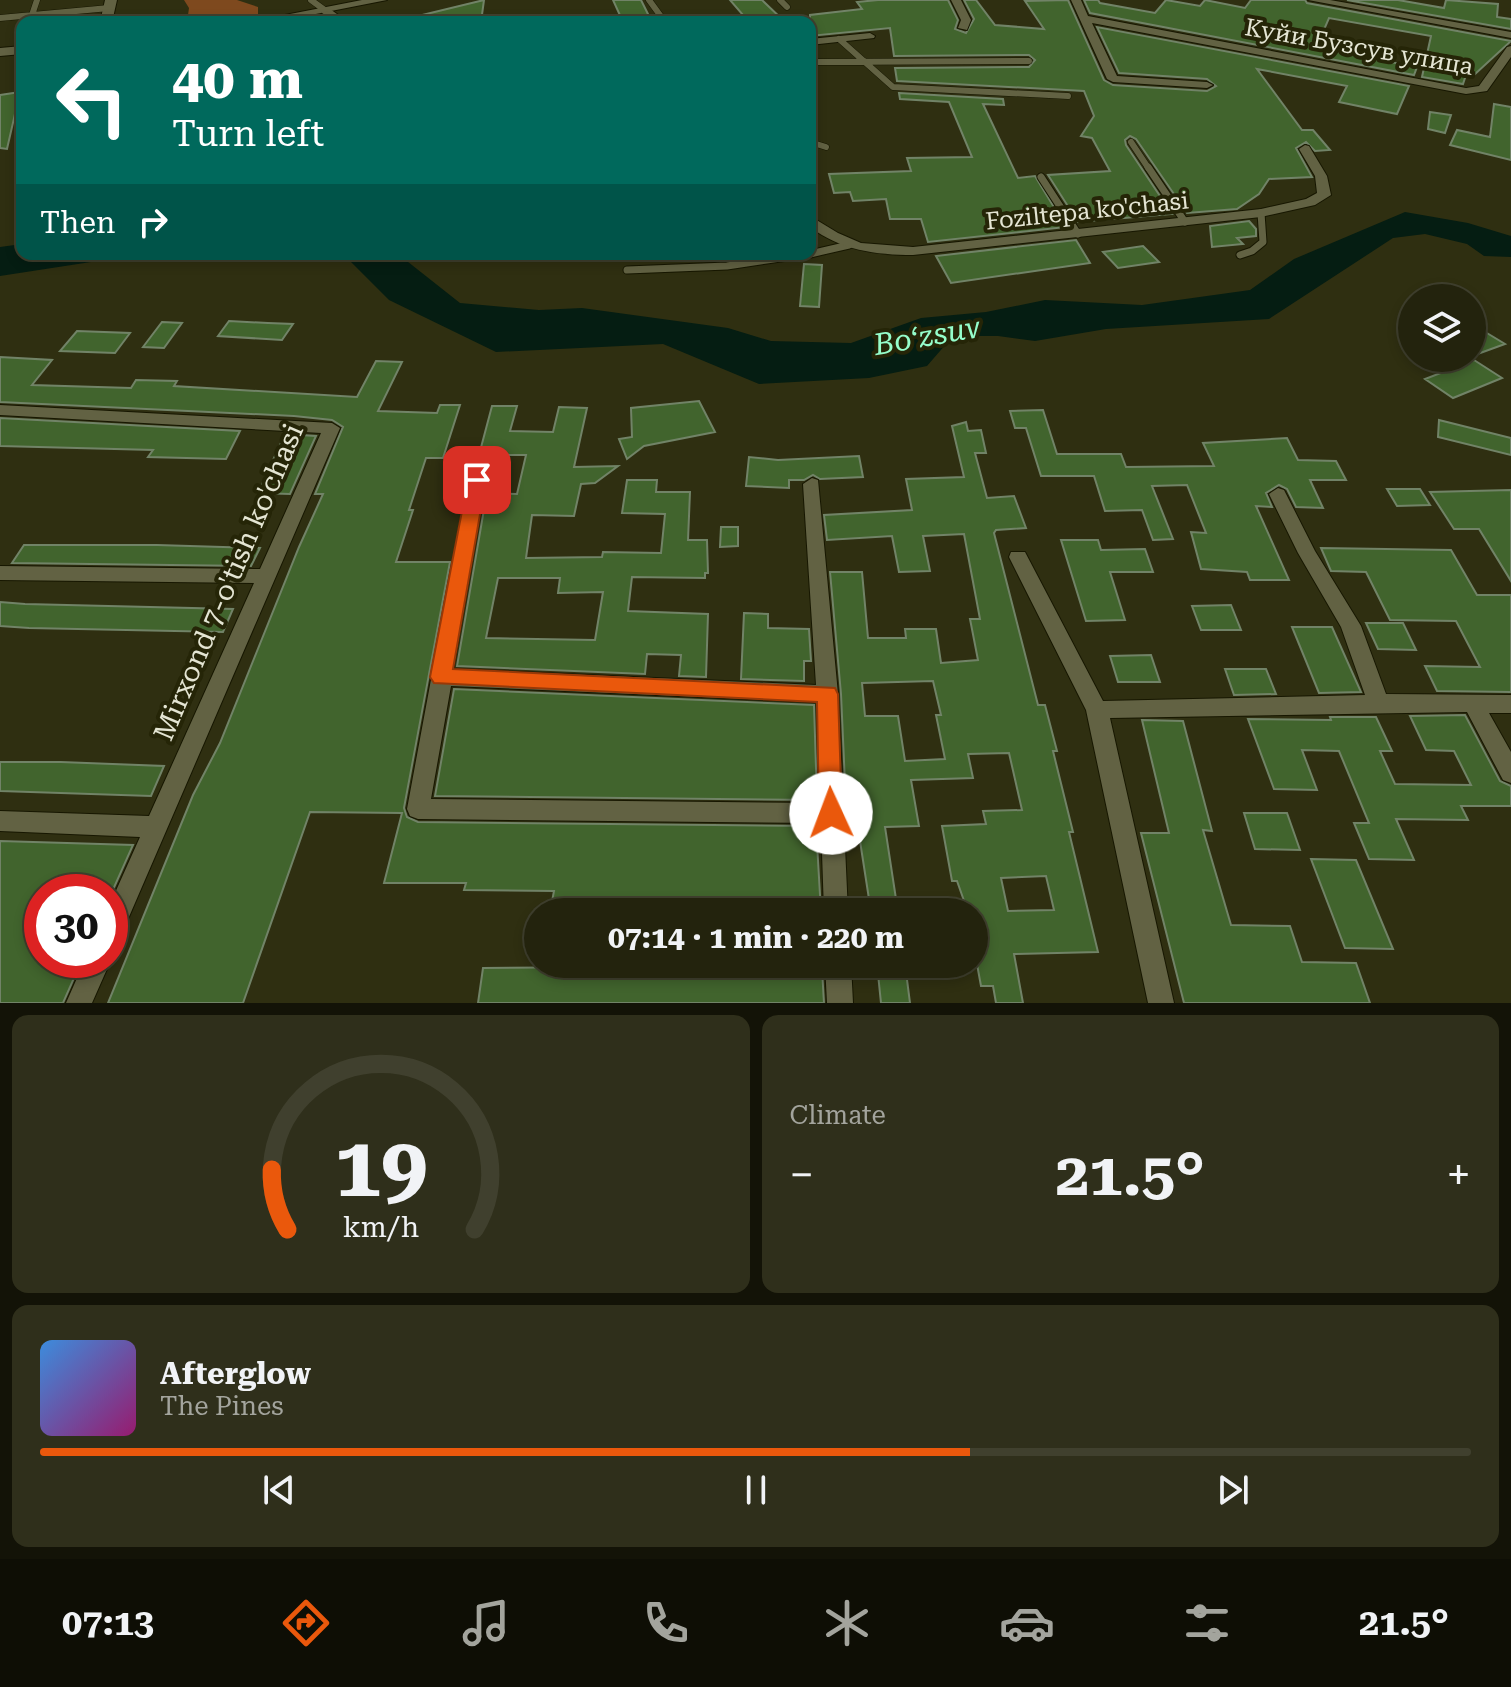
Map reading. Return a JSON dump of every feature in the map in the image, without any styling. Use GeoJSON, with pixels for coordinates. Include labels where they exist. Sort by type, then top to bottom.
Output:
{"type":"FeatureCollection","features":[{"type":"Feature","properties":{"kind":"main road"},"geometry":{"type":"LineString","coordinates":[[320,16],[381,0]]}},
{"type":"Feature","properties":{"kind":"main road"},"geometry":{"type":"LineString","coordinates":[[320,16],[395,1]]}},
{"type":"Feature","properties":{"kind":"street"},"geometry":{"type":"LineString","coordinates":[[956,0],[966,20],[963,28]]}},
{"type":"Feature","properties":{"kind":"street"},"geometry":{"type":"LineString","coordinates":[[1076,0],[1113,79],[1207,85]]}},
{"type":"Feature","properties":{"kind":"street"},"geometry":{"type":"LineString","coordinates":[[1313,0],[1511,35]]}},
{"type":"Feature","properties":{"kind":"street","name":"Куйи Бузсув улица"},"geometry":{"type":"LineString","coordinates":[[1084,18],[1466,91],[1483,89],[1511,49]]}},
{"type":"Feature","properties":{"kind":"street"},"geometry":{"type":"LineString","coordinates":[[816,41],[870,36]]}},
{"type":"Feature","properties":{"kind":"street","name":"Foziltepa ko'chasi"},"geometry":{"type":"LineString","coordinates":[[816,225],[849,245],[878,251],[913,251],[1261,213],[1310,202],[1324,195],[1321,176],[1305,149]]}},
{"type":"Feature","properties":{"kind":"street","name":"Mirxond 7-o'tish ko'chasi"},"geometry":{"type":"LineString","coordinates":[[0,410],[332,428],[128,891]]}},
{"type":"Feature","properties":{"kind":"street"},"geometry":{"type":"LineString","coordinates":[[477,480],[418,809],[831,813]]}},
{"type":"Feature","properties":{"kind":"street"},"geometry":{"type":"LineString","coordinates":[[812,484],[827,694],[835,898]]}},
{"type":"Feature","properties":{"kind":"street"},"geometry":{"type":"LineString","coordinates":[[1278,494],[1307,553],[1351,626],[1378,703]]}},
{"type":"Feature","properties":{"kind":"street"},"geometry":{"type":"LineString","coordinates":[[1018,557],[1097,710],[1161,1003]]}},
{"type":"Feature","properties":{"kind":"street"},"geometry":{"type":"LineString","coordinates":[[0,573],[269,576]]}},
{"type":"Feature","properties":{"kind":"street"},"geometry":{"type":"LineString","coordinates":[[441,677],[827,694]]}},
{"type":"Feature","properties":{"kind":"street"},"geometry":{"type":"LineString","coordinates":[[1097,710],[1378,703],[1511,704]]}},
{"type":"Feature","properties":{"kind":"street"},"geometry":{"type":"LineString","coordinates":[[1474,705],[1511,773]]}},
{"type":"Feature","properties":{"kind":"street"},"geometry":{"type":"LineString","coordinates":[[0,821],[156,827]]}},
{"type":"Feature","properties":{"kind":"street"},"geometry":{"type":"LineString","coordinates":[[79,1003],[90,978]]}},
{"type":"Feature","properties":{"kind":"street"},"geometry":{"type":"LineString","coordinates":[[839,978],[840,1003]]}},
{"type":"Feature","properties":{"kind":"lane"},"geometry":{"type":"LineString","coordinates":[[32,15],[37,0]]}},
{"type":"Feature","properties":{"kind":"lane"},"geometry":{"type":"LineString","coordinates":[[311,0],[320,16]]}},
{"type":"Feature","properties":{"kind":"lane"},"geometry":{"type":"LineString","coordinates":[[780,0],[787,7]]}},
{"type":"Feature","properties":{"kind":"lane"},"geometry":{"type":"LineString","coordinates":[[21,16],[110,4]]}},
{"type":"Feature","properties":{"kind":"lane"},"geometry":{"type":"LineString","coordinates":[[839,39],[884,81],[902,89],[1068,96]]}},
{"type":"Feature","properties":{"kind":"lane"},"geometry":{"type":"LineString","coordinates":[[818,62],[1029,61]]}},
{"type":"Feature","properties":{"kind":"lane"},"geometry":{"type":"LineString","coordinates":[[1131,142],[1185,222]]}},
{"type":"Feature","properties":{"kind":"lane"},"geometry":{"type":"LineString","coordinates":[[816,144],[826,147]]}},
{"type":"Feature","properties":{"kind":"lane"},"geometry":{"type":"LineString","coordinates":[[1041,177],[1078,234]]}},
{"type":"Feature","properties":{"kind":"lane"},"geometry":{"type":"LineString","coordinates":[[1240,255],[1252,251],[1263,242],[1261,213]]}},
{"type":"Feature","properties":{"kind":"lane"},"geometry":{"type":"LineString","coordinates":[[816,252],[849,245]]}},
{"type":"Feature","properties":{"kind":"lane"},"geometry":{"type":"LineString","coordinates":[[627,270],[727,266],[768,260]]}},
{"type":"Feature","properties":{"kind":"shaded area"},"geometry":{"type":"Polygon","coordinates":[[[184,0],[237,0],[258,7],[258,14],[188,16],[189,8],[184,0]]]}},
{"type":"Feature","properties":{"kind":"water","name":"Boʻzsuv"},"geometry":{"type":"Polygon","coordinates":[[[1405,212],[1468,223],[1511,236],[1511,257],[1484,256],[1467,244],[1425,234],[1393,238],[1269,319],[1106,329],[1035,341],[998,336],[953,336],[927,366],[869,378],[759,384],[663,344],[496,352],[389,300],[350,261],[329,260],[406,260],[460,303],[539,310],[582,308],[728,328],[771,341],[851,343],[921,318],[986,312],[1045,300],[1142,305],[1250,290],[1294,259],[1405,212]]]}},
{"type":"Feature","properties":{"kind":"water"},"geometry":{"type":"Polygon","coordinates":[[[16,245],[16,260],[104,260],[0,276],[0,247],[16,245]]]}},
{"type":"Feature","properties":{"kind":"building"},"geometry":{"type":"Polygon","coordinates":[[[484,0],[482,16],[418,16],[484,0]]]}},
{"type":"Feature","properties":{"kind":"building"},"geometry":{"type":"Polygon","coordinates":[[[613,0],[641,0],[649,16],[620,16],[613,0]]]}},
{"type":"Feature","properties":{"kind":"building"},"geometry":{"type":"Polygon","coordinates":[[[730,0],[762,0],[779,16],[744,16],[730,0]]]}},
{"type":"Feature","properties":{"kind":"building"},"geometry":{"type":"Polygon","coordinates":[[[948,0],[958,20],[955,29],[966,33],[974,19],[964,0],[976,0],[995,25],[1044,29],[1025,1],[1068,0],[1104,80],[1113,85],[1207,91],[1216,86],[1207,79],[1119,73],[1097,27],[1409,86],[1397,114],[1339,102],[1347,86],[1257,69],[1302,130],[1313,130],[1330,150],[1315,151],[1306,142],[1296,148],[1312,177],[1269,179],[1259,194],[1237,209],[1187,213],[1136,139],[1130,136],[1125,140],[1126,145],[1172,214],[1078,222],[1048,175],[1110,171],[1092,138],[1081,136],[1094,116],[1084,91],[897,81],[895,68],[1029,67],[1035,60],[1029,55],[894,56],[890,28],[816,35],[816,16],[810,15],[862,9],[857,2],[948,0]]]}},
{"type":"Feature","properties":{"kind":"building"},"geometry":{"type":"Polygon","coordinates":[[[1084,0],[1098,0],[1100,3],[1155,13],[1166,0],[1200,6],[1205,0],[1245,8],[1251,0],[1305,0],[1307,3],[1511,41],[1474,75],[1466,75],[1463,84],[1422,77],[1431,36],[1329,18],[1316,48],[1417,67],[1414,75],[1090,13],[1084,0]]]}},
{"type":"Feature","properties":{"kind":"building"},"geometry":{"type":"Polygon","coordinates":[[[1347,0],[1398,0],[1444,8],[1446,0],[1498,4],[1497,17],[1511,19],[1511,29],[1347,0]]]}},
{"type":"Feature","properties":{"kind":"building"},"geometry":{"type":"Polygon","coordinates":[[[16,93],[16,110],[7,149],[0,148],[0,95],[16,93]]]}},
{"type":"Feature","properties":{"kind":"building"},"geometry":{"type":"Polygon","coordinates":[[[899,93],[1003,99],[1004,105],[983,104],[1018,178],[1035,176],[1066,227],[928,242],[921,219],[890,219],[886,199],[853,201],[850,192],[834,193],[829,174],[911,171],[907,158],[972,157],[949,102],[900,99],[899,93]]]}},
{"type":"Feature","properties":{"kind":"building"},"geometry":{"type":"Polygon","coordinates":[[[1494,104],[1511,107],[1511,160],[1450,145],[1457,130],[1490,137],[1494,104]]]}},
{"type":"Feature","properties":{"kind":"building"},"geometry":{"type":"Polygon","coordinates":[[[1430,112],[1451,115],[1445,133],[1428,129],[1430,112]]]}},
{"type":"Feature","properties":{"kind":"building"},"geometry":{"type":"Polygon","coordinates":[[[1249,221],[1256,229],[1256,236],[1237,238],[1243,244],[1212,247],[1210,226],[1249,221]]]}},
{"type":"Feature","properties":{"kind":"building"},"geometry":{"type":"Polygon","coordinates":[[[1076,240],[1090,263],[951,283],[936,256],[1076,240]]]}},
{"type":"Feature","properties":{"kind":"building"},"geometry":{"type":"Polygon","coordinates":[[[1143,246],[1159,262],[1118,268],[1103,252],[1143,246]]]}},
{"type":"Feature","properties":{"kind":"building"},"geometry":{"type":"Polygon","coordinates":[[[804,264],[822,265],[819,307],[800,306],[804,264]]]}},
{"type":"Feature","properties":{"kind":"building"},"geometry":{"type":"Polygon","coordinates":[[[229,321],[293,324],[282,340],[218,336],[229,321]]]}},
{"type":"Feature","properties":{"kind":"building"},"geometry":{"type":"Polygon","coordinates":[[[162,322],[182,323],[164,348],[143,347],[162,322]]]}},
{"type":"Feature","properties":{"kind":"building"},"geometry":{"type":"Polygon","coordinates":[[[77,331],[130,333],[115,353],[60,351],[77,331]]]}},
{"type":"Feature","properties":{"kind":"building"},"geometry":{"type":"Polygon","coordinates":[[[1486,332],[1505,344],[1486,351],[1486,332]]]}},
{"type":"Feature","properties":{"kind":"building"},"geometry":{"type":"Polygon","coordinates":[[[0,357],[52,360],[32,385],[131,388],[136,380],[177,381],[174,386],[357,397],[376,361],[402,362],[378,411],[437,413],[440,405],[460,405],[443,458],[426,458],[396,562],[450,562],[404,808],[407,817],[418,822],[816,826],[820,898],[553,898],[554,891],[464,890],[466,883],[384,883],[402,813],[310,812],[243,1003],[108,1003],[118,978],[128,978],[128,954],[323,494],[315,494],[343,427],[332,420],[294,416],[0,402],[0,357]]]}},
{"type":"Feature","properties":{"kind":"building"},"geometry":{"type":"Polygon","coordinates":[[[1486,368],[1502,378],[1453,398],[1425,379],[1443,372],[1486,372],[1486,368]]]}},
{"type":"Feature","properties":{"kind":"building"},"geometry":{"type":"Polygon","coordinates":[[[699,401],[715,432],[644,446],[627,459],[619,439],[632,437],[631,408],[699,401]]]}},
{"type":"Feature","properties":{"kind":"building"},"geometry":{"type":"Polygon","coordinates":[[[492,406],[517,406],[510,431],[553,432],[559,407],[587,408],[574,467],[618,466],[595,483],[581,484],[574,516],[532,515],[526,558],[602,557],[603,552],[661,553],[665,514],[622,513],[627,480],[657,480],[656,492],[690,492],[688,540],[707,540],[708,573],[705,573],[705,578],[632,577],[628,611],[708,614],[706,677],[679,676],[681,655],[647,654],[645,674],[457,666],[483,515],[490,493],[517,494],[526,455],[479,455],[492,406]],[[498,578],[486,638],[595,640],[603,592],[558,593],[560,578],[498,578]]]}},
{"type":"Feature","properties":{"kind":"building"},"geometry":{"type":"Polygon","coordinates":[[[1043,410],[1057,454],[1121,454],[1126,467],[1214,466],[1203,443],[1287,438],[1298,460],[1336,461],[1346,480],[1310,480],[1323,508],[1296,507],[1287,489],[1279,485],[1266,493],[1272,507],[1256,506],[1289,580],[1250,580],[1247,572],[1201,569],[1191,532],[1206,533],[1187,485],[1152,486],[1173,539],[1153,540],[1142,510],[1105,511],[1094,476],[1041,476],[1026,428],[1015,428],[1010,411],[1043,410]]]}},
{"type":"Feature","properties":{"kind":"building"},"geometry":{"type":"Polygon","coordinates":[[[0,418],[240,431],[226,459],[148,457],[153,450],[0,446],[0,418]]]}},
{"type":"Feature","properties":{"kind":"building"},"geometry":{"type":"Polygon","coordinates":[[[1439,420],[1511,438],[1511,455],[1438,437],[1439,420]]]}},
{"type":"Feature","properties":{"kind":"building"},"geometry":{"type":"Polygon","coordinates":[[[966,422],[968,431],[981,430],[986,453],[975,453],[987,498],[1014,496],[1026,528],[996,530],[994,533],[1038,705],[1045,705],[1057,751],[1053,751],[1073,832],[1069,832],[1098,952],[1014,954],[1023,1003],[996,1003],[993,986],[981,986],[980,978],[988,978],[988,898],[963,898],[957,881],[952,881],[942,826],[986,824],[983,811],[1022,810],[1009,753],[968,754],[973,778],[911,780],[919,826],[885,827],[896,898],[869,898],[853,807],[846,806],[841,694],[830,572],[862,572],[868,638],[906,638],[905,629],[936,629],[941,663],[978,660],[970,619],[980,619],[964,534],[923,536],[930,571],[899,572],[892,536],[827,540],[824,515],[912,510],[906,479],[964,477],[952,426],[966,422]],[[933,681],[862,683],[865,716],[898,716],[905,761],[945,759],[936,715],[941,715],[933,681]],[[1046,876],[1001,878],[1008,911],[1054,910],[1046,876]]]}},
{"type":"Feature","properties":{"kind":"building"},"geometry":{"type":"Polygon","coordinates":[[[285,434],[316,436],[290,494],[258,493],[285,434]]]}},
{"type":"Feature","properties":{"kind":"building"},"geometry":{"type":"Polygon","coordinates":[[[859,456],[863,477],[820,479],[813,475],[804,480],[789,480],[789,488],[746,486],[749,457],[778,460],[859,456]]]}},
{"type":"Feature","properties":{"kind":"building"},"geometry":{"type":"Polygon","coordinates":[[[1387,489],[1420,489],[1430,505],[1397,506],[1387,489]]]}},
{"type":"Feature","properties":{"kind":"building"},"geometry":{"type":"Polygon","coordinates":[[[1511,490],[1511,581],[1479,529],[1454,529],[1430,492],[1511,490]]]}},
{"type":"Feature","properties":{"kind":"building"},"geometry":{"type":"Polygon","coordinates":[[[721,527],[738,527],[738,546],[720,547],[721,527]]]}},
{"type":"Feature","properties":{"kind":"building"},"geometry":{"type":"Polygon","coordinates":[[[1061,540],[1098,540],[1101,550],[1145,549],[1153,572],[1110,572],[1125,620],[1086,621],[1061,540]]]}},
{"type":"Feature","properties":{"kind":"building"},"geometry":{"type":"Polygon","coordinates":[[[24,545],[260,548],[251,566],[12,563],[24,545]]]}},
{"type":"Feature","properties":{"kind":"building"},"geometry":{"type":"Polygon","coordinates":[[[1321,548],[1451,550],[1477,595],[1511,595],[1511,692],[1437,691],[1425,666],[1480,667],[1456,621],[1390,620],[1366,572],[1331,571],[1321,548]]]}},
{"type":"Feature","properties":{"kind":"building"},"geometry":{"type":"Polygon","coordinates":[[[0,602],[233,609],[223,632],[29,628],[0,626],[0,602]]]}},
{"type":"Feature","properties":{"kind":"building"},"geometry":{"type":"Polygon","coordinates":[[[1231,605],[1241,630],[1201,630],[1192,606],[1231,605]]]}},
{"type":"Feature","properties":{"kind":"building"},"geometry":{"type":"Polygon","coordinates":[[[744,613],[768,614],[768,628],[809,629],[811,661],[804,661],[804,681],[741,679],[744,613]]]}},
{"type":"Feature","properties":{"kind":"building"},"geometry":{"type":"Polygon","coordinates":[[[1366,623],[1403,623],[1416,650],[1378,649],[1366,623]]]}},
{"type":"Feature","properties":{"kind":"building"},"geometry":{"type":"Polygon","coordinates":[[[1292,627],[1332,627],[1361,692],[1319,693],[1292,627]]]}},
{"type":"Feature","properties":{"kind":"building"},"geometry":{"type":"Polygon","coordinates":[[[1151,655],[1160,682],[1118,682],[1110,656],[1151,655]]]}},
{"type":"Feature","properties":{"kind":"building"},"geometry":{"type":"Polygon","coordinates":[[[1225,669],[1266,669],[1276,694],[1234,695],[1225,669]]]}},
{"type":"Feature","properties":{"kind":"building"},"geometry":{"type":"Polygon","coordinates":[[[454,689],[814,705],[817,800],[435,796],[454,689]]]}},
{"type":"Feature","properties":{"kind":"building"},"geometry":{"type":"Polygon","coordinates":[[[1465,715],[1500,781],[1511,786],[1511,806],[1461,806],[1468,820],[1396,819],[1414,860],[1369,859],[1354,823],[1369,823],[1339,751],[1302,750],[1317,790],[1274,789],[1248,719],[1376,717],[1392,751],[1380,751],[1395,784],[1471,785],[1454,751],[1426,750],[1410,716],[1465,715]]]}},
{"type":"Feature","properties":{"kind":"building"},"geometry":{"type":"Polygon","coordinates":[[[1142,720],[1183,721],[1212,831],[1203,830],[1231,925],[1290,926],[1302,962],[1356,963],[1370,1003],[1184,1003],[1141,833],[1169,833],[1142,720]]]}},
{"type":"Feature","properties":{"kind":"building"},"geometry":{"type":"Polygon","coordinates":[[[0,762],[164,766],[151,796],[0,791],[0,762]]]}},
{"type":"Feature","properties":{"kind":"building"},"geometry":{"type":"Polygon","coordinates":[[[1244,813],[1287,813],[1300,850],[1255,849],[1244,813]]]}},
{"type":"Feature","properties":{"kind":"building"},"geometry":{"type":"Polygon","coordinates":[[[0,841],[133,845],[120,874],[24,874],[24,978],[74,978],[63,1003],[0,1003],[0,841]]]}},
{"type":"Feature","properties":{"kind":"building"},"geometry":{"type":"Polygon","coordinates":[[[1311,859],[1356,860],[1393,949],[1345,948],[1311,859]]]}},
{"type":"Feature","properties":{"kind":"building"},"geometry":{"type":"Polygon","coordinates":[[[483,968],[524,968],[524,978],[823,978],[824,1003],[478,1003],[483,968]]]}},
{"type":"Feature","properties":{"kind":"building"},"geometry":{"type":"Polygon","coordinates":[[[878,978],[907,978],[910,1003],[881,1003],[878,978]]]}},
{"type":"Feature","properties":{"kind":"route"},"geometry":{"type":"LineString","coordinates":[[477,480],[441,677],[827,694],[831,813]]}}]}
